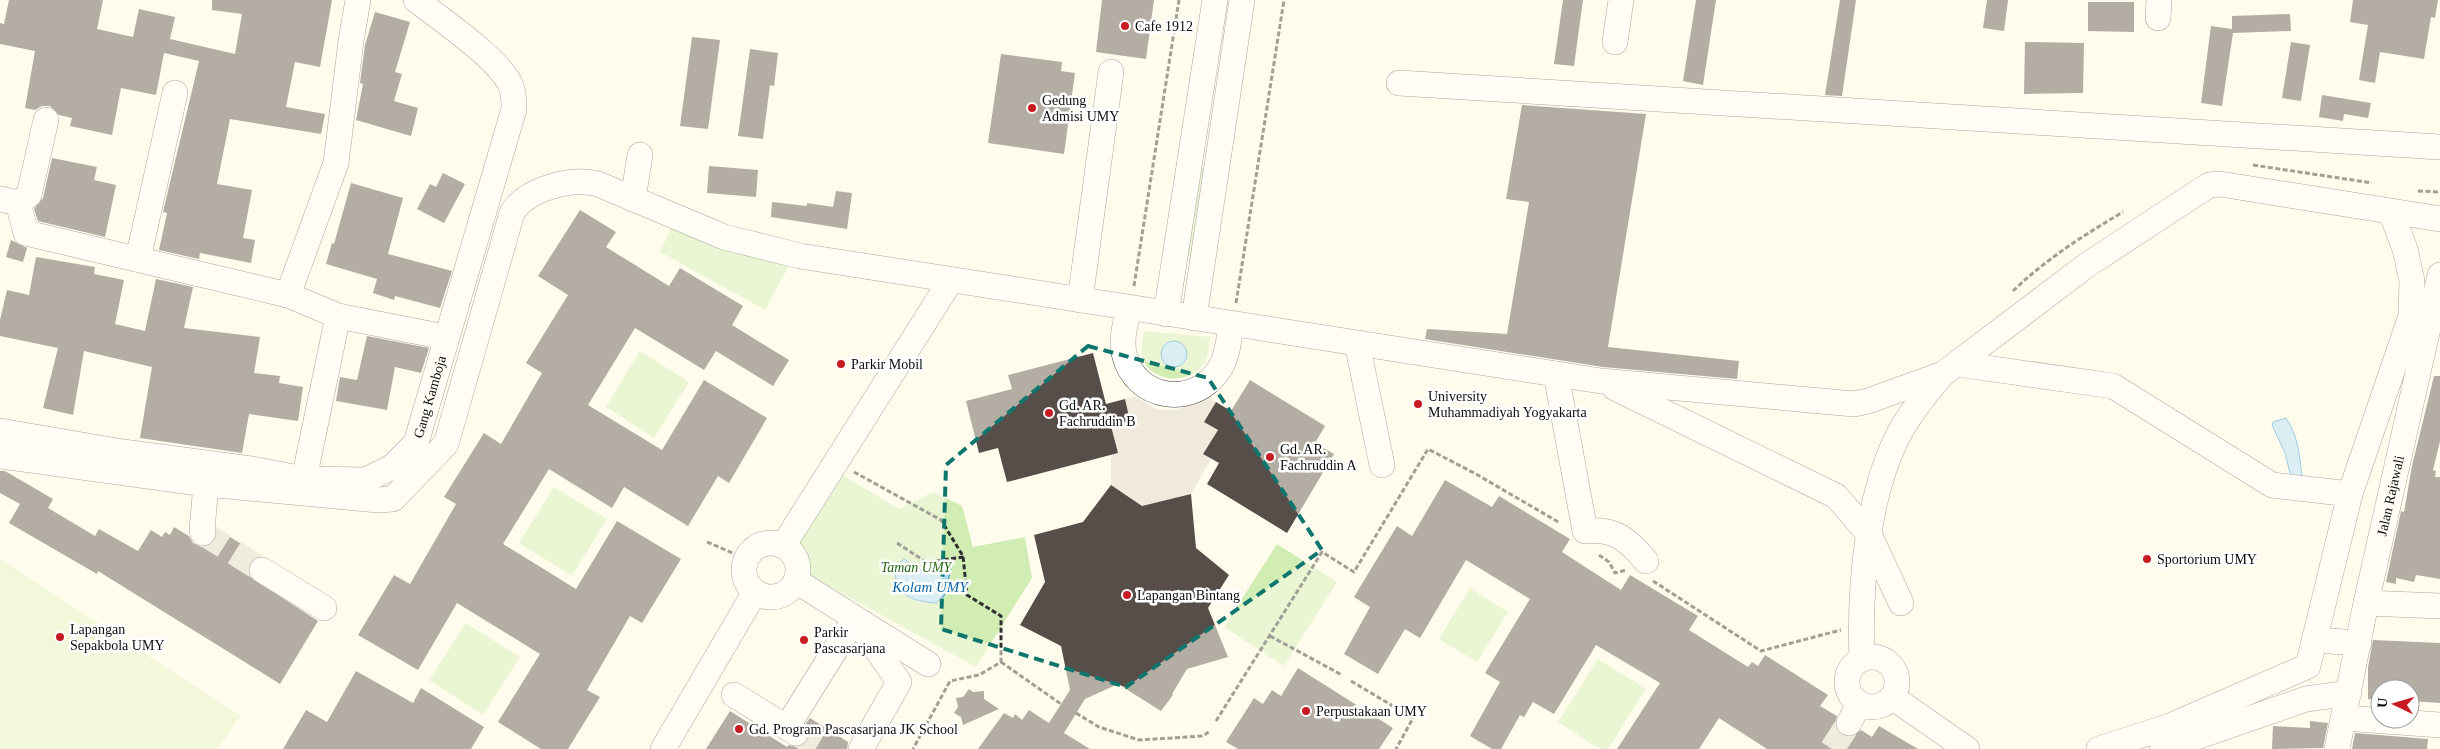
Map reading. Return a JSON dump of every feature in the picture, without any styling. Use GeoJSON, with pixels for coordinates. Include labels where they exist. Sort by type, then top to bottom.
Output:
{"type":"FeatureCollection","features":[{"type":"Feature","properties":{"kind":"street"},"geometry":{"type":"LineString","coordinates":[[288,295],[336,163],[350,41],[358,0]]}},
{"type":"Feature","properties":{"kind":"street","name":"Gang Kamboja"},"geometry":{"type":"LineString","coordinates":[[0,431],[123,452],[234,466],[304,479],[366,480],[392,467],[416,443],[445,337],[514,109],[514,96],[508,81],[496,64],[416,0]]}},
{"type":"Feature","properties":{"kind":"street"},"geometry":{"type":"LineString","coordinates":[[1166,314],[1215,0]]}},
{"type":"Feature","properties":{"kind":"street"},"geometry":{"type":"LineString","coordinates":[[1194,318],[1242,0]]}},
{"type":"Feature","properties":{"kind":"street"},"geometry":{"type":"LineString","coordinates":[[1615,42],[1621,0]]}},
{"type":"Feature","properties":{"kind":"street"},"geometry":{"type":"LineString","coordinates":[[1080,300],[1111,72]]}},
{"type":"Feature","properties":{"kind":"street"},"geometry":{"type":"LineString","coordinates":[[1399,83],[2440,148]]}},
{"type":"Feature","properties":{"kind":"street"},"geometry":{"type":"LineString","coordinates":[[138,259],[175,93]]}},
{"type":"Feature","properties":{"kind":"street"},"geometry":{"type":"LineString","coordinates":[[46,120],[29,196],[9,201],[26,233],[288,295],[338,316],[445,337]]}},
{"type":"Feature","properties":{"kind":"street"},"geometry":{"type":"LineString","coordinates":[[633,199],[640,155]]}},
{"type":"Feature","properties":{"kind":"street"},"geometry":{"type":"LineString","coordinates":[[0,456],[206,484],[378,500],[393,499],[446,444],[512,213],[518,203],[552,186],[582,182],[598,184],[724,237],[790,254],[1601,382],[1854,404],[1868,401],[1950,369],[2113,386],[2272,486],[2350,494]]}},
{"type":"Feature","properties":{"kind":"street"},"geometry":{"type":"LineString","coordinates":[[1862,659],[1861,625],[1870,534],[1877,496],[1897,440],[1922,398],[1950,369],[2087,266],[2209,185],[2220,184],[2394,221],[2440,237]]}},
{"type":"Feature","properties":{"kind":"street"},"geometry":{"type":"LineString","coordinates":[[2394,221],[2440,219]]}},
{"type":"Feature","properties":{"kind":"street"},"geometry":{"type":"LineString","coordinates":[[2098,749],[2170,726],[2306,668],[2315,640],[2350,494],[2411,316],[2412,281],[2394,221]]}},
{"type":"Feature","properties":{"kind":"street","name":"Jalan Rajawali"},"geometry":{"type":"LineString","coordinates":[[2337,749],[2366,604],[2434,326],[2440,275]]}},
{"type":"Feature","properties":{"kind":"street"},"geometry":{"type":"LineString","coordinates":[[783,546],[951,280]]}},
{"type":"Feature","properties":{"kind":"street"},"geometry":{"type":"LineString","coordinates":[[1130,308],[1124,338],[1124,352],[1128,366],[1136,378],[1147,387],[1168,395],[1188,394],[1202,388],[1213,379],[1221,367],[1231,324]]}},
{"type":"Feature","properties":{"kind":"street"},"geometry":{"type":"LineString","coordinates":[[304,479],[338,316]]}},
{"type":"Feature","properties":{"kind":"street"},"geometry":{"type":"LineString","coordinates":[[1357,343],[1382,465]]}},
{"type":"Feature","properties":{"kind":"street"},"geometry":{"type":"LineString","coordinates":[[1556,374],[1585,531],[1610,531],[1622,537],[1632,544],[1642,569]]}},
{"type":"Feature","properties":{"kind":"street"},"geometry":{"type":"LineString","coordinates":[[1601,382],[1836,496],[1870,534],[1901,603]]}},
{"type":"Feature","properties":{"kind":"street"},"geometry":{"type":"LineString","coordinates":[[206,484],[216,506],[221,510]]}},
{"type":"Feature","properties":{"kind":"street"},"geometry":{"type":"LineString","coordinates":[[203,533],[206,484]]}},
{"type":"Feature","properties":{"kind":"street"},"geometry":{"type":"LineString","coordinates":[[766,542],[776,542],[791,552],[796,561],[798,571],[796,581],[786,593],[770,598],[755,592],[748,585],[745,577],[746,559],[751,551],[766,542]]}},
{"type":"Feature","properties":{"kind":"street"},"geometry":{"type":"LineString","coordinates":[[262,570],[324,608]]}},
{"type":"Feature","properties":{"kind":"street"},"geometry":{"type":"LineString","coordinates":[[796,581],[928,664]]}},
{"type":"Feature","properties":{"kind":"street"},"geometry":{"type":"LineString","coordinates":[[663,749],[755,592]]}},
{"type":"Feature","properties":{"kind":"street"},"geometry":{"type":"LineString","coordinates":[[2366,604],[2440,606]]}},
{"type":"Feature","properties":{"kind":"street"},"geometry":{"type":"LineString","coordinates":[[734,695],[792,730],[854,618]]}},
{"type":"Feature","properties":{"kind":"street"},"geometry":{"type":"LineString","coordinates":[[854,618],[899,682],[861,749]]}},
{"type":"Feature","properties":{"kind":"street"},"geometry":{"type":"LineString","coordinates":[[2315,640],[2358,643]]}},
{"type":"Feature","properties":{"kind":"street"},"geometry":{"type":"LineString","coordinates":[[1878,658],[1891,667],[1896,682],[1892,697],[1884,704],[1854,714],[1852,698],[1846,680],[1849,671],[1862,659],[1878,658]]}},
{"type":"Feature","properties":{"kind":"street"},"geometry":{"type":"LineString","coordinates":[[2162,749],[2306,699],[2349,693]]}},
{"type":"Feature","properties":{"kind":"street"},"geometry":{"type":"LineString","coordinates":[[1892,697],[1967,749]]}},
{"type":"Feature","properties":{"kind":"street"},"geometry":{"type":"LineString","coordinates":[[2344,718],[2440,725]]}},
{"type":"Feature","properties":{"kind":"path"},"geometry":{"type":"LineString","coordinates":[[1130,308],[1179,0]]}},
{"type":"Feature","properties":{"kind":"path"},"geometry":{"type":"LineString","coordinates":[[1231,324],[1284,0]]}},
{"type":"Feature","properties":{"kind":"path"},"geometry":{"type":"LineString","coordinates":[[1216,721],[1323,552],[1354,572],[1428,449],[1476,474],[1567,527]]}},
{"type":"Feature","properties":{"kind":"path"},"geometry":{"type":"LineString","coordinates":[[836,462],[940,519],[964,557],[967,595],[1001,616],[1002,662]]}},
{"type":"Feature","properties":{"kind":"path"},"geometry":{"type":"LineString","coordinates":[[707,542],[746,559]]}},
{"type":"Feature","properties":{"kind":"path"},"geometry":{"type":"LineString","coordinates":[[897,543],[926,562],[964,557]]}},
{"type":"Feature","properties":{"kind":"path"},"geometry":{"type":"LineString","coordinates":[[1596,553],[1606,560],[1615,573],[1642,569],[1761,651],[1861,625]]}},
{"type":"Feature","properties":{"kind":"path"},"geometry":{"type":"LineString","coordinates":[[1270,636],[1342,675]]}},
{"type":"Feature","properties":{"kind":"path"},"geometry":{"type":"LineString","coordinates":[[1002,662],[1061,704]]}},
{"type":"Feature","properties":{"kind":"path"},"geometry":{"type":"LineString","coordinates":[[913,749],[950,681],[980,675],[1002,662]]}},
{"type":"Feature","properties":{"kind":"path"},"geometry":{"type":"LineString","coordinates":[[1351,681],[1413,718],[1396,749]]}},
{"type":"Feature","properties":{"kind":"path"},"geometry":{"type":"LineString","coordinates":[[1076,713],[1099,727],[1140,740],[1203,736],[1210,731]]}},
{"type":"Feature","properties":{"kind":"highlighted area"},"geometry":{"type":"Polygon","coordinates":[[[1088,346],[1208,378],[1322,550],[1126,687],[941,629],[946,465],[1088,346]]]}},
{"type":"Feature","properties":{"kind":"green space"},"geometry":{"type":"Polygon","coordinates":[[[1205,167],[1192,258],[1189,258],[1187,256],[1201,168],[1205,167]]]}},
{"type":"Feature","properties":{"kind":"green space"},"geometry":{"type":"Polygon","coordinates":[[[673,224],[790,264],[765,310],[660,252],[673,224]]]}},
{"type":"Feature","properties":{"kind":"green space"},"geometry":{"type":"Polygon","coordinates":[[[1144,331],[1210,337],[1206,360],[1194,373],[1186,377],[1169,378],[1160,376],[1146,365],[1142,357],[1144,331]]]}},
{"type":"Feature","properties":{"kind":"green space"},"geometry":{"type":"Polygon","coordinates":[[[640,351],[689,382],[654,438],[606,407],[640,351]]]}},
{"type":"Feature","properties":{"kind":"green space","name":"Taman UMY"},"geometry":{"type":"Polygon","coordinates":[[[839,473],[899,509],[933,492],[962,506],[973,547],[1025,537],[1032,578],[976,667],[808,575],[798,533],[839,473]]]}},
{"type":"Feature","properties":{"kind":"green space"},"geometry":{"type":"Polygon","coordinates":[[[554,487],[607,519],[572,576],[519,543],[554,487]]]}},
{"type":"Feature","properties":{"kind":"green space"},"geometry":{"type":"Polygon","coordinates":[[[1277,544],[1337,582],[1284,666],[1224,627],[1277,544]]]}},
{"type":"Feature","properties":{"kind":"green space","name":"Lapangan Sepakbola UMY"},"geometry":{"type":"Polygon","coordinates":[[[0,559],[240,716],[218,749],[0,749],[0,559]]]}},
{"type":"Feature","properties":{"kind":"green space"},"geometry":{"type":"Polygon","coordinates":[[[1470,588],[1508,612],[1477,662],[1439,639],[1470,588]]]}},
{"type":"Feature","properties":{"kind":"green space"},"geometry":{"type":"Polygon","coordinates":[[[466,623],[520,657],[483,715],[429,680],[466,623]]]}},
{"type":"Feature","properties":{"kind":"green space"},"geometry":{"type":"Polygon","coordinates":[[[1598,659],[1646,689],[1608,749],[1600,749],[1558,722],[1598,659]]]}},
{"type":"Feature","properties":{"kind":"shaded area"},"geometry":{"type":"Polygon","coordinates":[[[1135,396],[1156,409],[1165,410],[1176,410],[1208,398],[1216,402],[1204,422],[1218,430],[1203,453],[1211,459],[1191,494],[1142,506],[1111,485],[1111,455],[1118,453],[1111,426],[1130,421],[1125,399],[1135,396]]]}},
{"type":"Feature","properties":{"kind":"water"},"geometry":{"type":"Polygon","coordinates":[[[1174,341],[1183,345],[1187,354],[1183,363],[1174,367],[1165,363],[1161,354],[1165,345],[1174,341]]]}},
{"type":"Feature","properties":{"kind":"water"},"geometry":{"type":"Polygon","coordinates":[[[2286,418],[2296,439],[2302,478],[2293,485],[2285,453],[2272,425],[2273,422],[2286,418]]]}},
{"type":"Feature","properties":{"kind":"water","name":"Kolam UMY"},"geometry":{"type":"Polygon","coordinates":[[[904,559],[923,571],[951,569],[944,596],[936,603],[927,602],[919,601],[901,591],[895,577],[895,567],[904,559]]]}},
{"type":"Feature","properties":{"kind":"building"},"geometry":{"type":"Polygon","coordinates":[[[9,0],[103,0],[97,29],[133,37],[139,9],[175,17],[170,39],[235,54],[242,14],[212,10],[212,0],[332,0],[320,67],[295,62],[286,107],[325,114],[321,134],[230,119],[217,184],[252,190],[243,238],[255,240],[251,263],[200,253],[199,259],[159,250],[167,213],[163,212],[199,61],[164,53],[156,95],[121,88],[112,135],[70,126],[72,118],[59,115],[50,106],[42,106],[35,110],[25,108],[35,51],[0,44],[0,23],[4,24],[9,0]]]}},
{"type":"Feature","properties":{"kind":"building","name":"Cafe 1912"},"geometry":{"type":"Polygon","coordinates":[[[1102,0],[1154,0],[1146,59],[1096,52],[1102,0]]]}},
{"type":"Feature","properties":{"kind":"building"},"geometry":{"type":"Polygon","coordinates":[[[1563,0],[1583,0],[1574,66],[1554,64],[1563,0]]]}},
{"type":"Feature","properties":{"kind":"building"},"geometry":{"type":"Polygon","coordinates":[[[1696,0],[1716,0],[1703,85],[1683,81],[1696,0]]]}},
{"type":"Feature","properties":{"kind":"building"},"geometry":{"type":"Polygon","coordinates":[[[1840,0],[1856,0],[1842,96],[1825,95],[1840,0]]]}},
{"type":"Feature","properties":{"kind":"building"},"geometry":{"type":"Polygon","coordinates":[[[1987,0],[2008,0],[2004,31],[1983,28],[1987,0]]]}},
{"type":"Feature","properties":{"kind":"building"},"geometry":{"type":"Polygon","coordinates":[[[2353,0],[2438,0],[2435,18],[2431,17],[2424,59],[2380,52],[2375,83],[2359,80],[2368,25],[2350,22],[2353,0]]]}},
{"type":"Feature","properties":{"kind":"building"},"geometry":{"type":"Polygon","coordinates":[[[2088,2],[2134,2],[2134,32],[2088,31],[2088,2]]]}},
{"type":"Feature","properties":{"kind":"building"},"geometry":{"type":"Polygon","coordinates":[[[375,12],[410,22],[395,72],[402,74],[394,101],[418,108],[411,136],[356,120],[363,84],[360,83],[365,45],[375,12]]]}},
{"type":"Feature","properties":{"kind":"building"},"geometry":{"type":"Polygon","coordinates":[[[2290,14],[2291,31],[2233,33],[2222,106],[2201,103],[2211,26],[2232,29],[2232,16],[2290,14]]]}},
{"type":"Feature","properties":{"kind":"building"},"geometry":{"type":"Polygon","coordinates":[[[692,37],[720,40],[708,129],[680,126],[692,37]]]}},
{"type":"Feature","properties":{"kind":"building"},"geometry":{"type":"Polygon","coordinates":[[[2025,42],[2084,43],[2083,93],[2024,94],[2025,42]]]}},
{"type":"Feature","properties":{"kind":"building"},"geometry":{"type":"Polygon","coordinates":[[[2291,42],[2310,45],[2301,101],[2282,98],[2291,42]]]}},
{"type":"Feature","properties":{"kind":"building"},"geometry":{"type":"Polygon","coordinates":[[[750,49],[778,53],[774,86],[770,85],[763,139],[738,136],[750,49]]]}},
{"type":"Feature","properties":{"kind":"building","name":"Gedung Admisi UMY"},"geometry":{"type":"Polygon","coordinates":[[[1001,54],[1062,62],[1061,71],[1075,73],[1064,154],[988,143],[1001,54]]]}},
{"type":"Feature","properties":{"kind":"building"},"geometry":{"type":"Polygon","coordinates":[[[2322,95],[2371,103],[2368,118],[2344,114],[2343,121],[2319,117],[2322,95]]]}},
{"type":"Feature","properties":{"kind":"building"},"geometry":{"type":"Polygon","coordinates":[[[1522,105],[1646,114],[1608,347],[1739,361],[1737,379],[1603,367],[1425,339],[1427,329],[1507,334],[1529,202],[1506,199],[1522,105]]]}},
{"type":"Feature","properties":{"kind":"building"},"geometry":{"type":"Polygon","coordinates":[[[52,158],[97,167],[94,180],[116,185],[105,237],[38,221],[34,209],[43,198],[52,158]]]}},
{"type":"Feature","properties":{"kind":"building"},"geometry":{"type":"Polygon","coordinates":[[[709,166],[758,170],[756,197],[707,193],[709,166]]]}},
{"type":"Feature","properties":{"kind":"building"},"geometry":{"type":"Polygon","coordinates":[[[443,173],[465,184],[444,223],[417,209],[430,184],[436,187],[443,173]]]}},
{"type":"Feature","properties":{"kind":"building"},"geometry":{"type":"Polygon","coordinates":[[[351,183],[403,198],[388,254],[452,271],[440,308],[395,296],[394,300],[373,293],[377,279],[326,264],[332,243],[334,244],[351,183]]]}},
{"type":"Feature","properties":{"kind":"building"},"geometry":{"type":"Polygon","coordinates":[[[836,191],[852,193],[847,229],[771,217],[772,202],[807,206],[807,203],[833,207],[836,191]]]}},
{"type":"Feature","properties":{"kind":"building"},"geometry":{"type":"Polygon","coordinates":[[[580,210],[616,232],[606,247],[669,286],[680,268],[743,306],[732,325],[789,360],[773,386],[716,351],[704,370],[635,328],[588,405],[662,450],[704,380],[767,418],[729,483],[718,476],[688,526],[624,487],[612,508],[549,469],[503,544],[576,589],[617,521],[681,559],[642,623],[630,616],[587,690],[600,697],[568,749],[541,749],[498,722],[540,654],[457,603],[418,670],[358,635],[394,575],[410,584],[456,504],[444,497],[484,433],[501,444],[542,373],[526,363],[568,295],[538,276],[580,210]]]}},
{"type":"Feature","properties":{"kind":"building"},"geometry":{"type":"Polygon","coordinates":[[[11,240],[27,248],[23,262],[6,257],[11,240]]]}},
{"type":"Feature","properties":{"kind":"building"},"geometry":{"type":"Polygon","coordinates":[[[36,257],[95,267],[94,274],[124,280],[115,324],[145,331],[156,279],[193,287],[184,328],[260,337],[254,373],[280,376],[279,383],[303,387],[298,421],[249,414],[242,453],[140,438],[152,367],[84,351],[73,415],[43,408],[58,348],[0,336],[0,320],[7,290],[29,295],[36,257]]]}},
{"type":"Feature","properties":{"kind":"building"},"geometry":{"type":"Polygon","coordinates":[[[367,336],[429,348],[421,373],[395,367],[387,410],[336,401],[340,377],[357,380],[367,336]]]}},
{"type":"Feature","properties":{"kind":"building","name":"Gd. AR. Fachruddin B"},"geometry":{"type":"Polygon","coordinates":[[[1093,353],[1106,404],[1125,399],[1130,421],[1111,426],[1118,453],[1007,482],[998,448],[979,453],[966,401],[1012,389],[1008,375],[1093,353]]]}},
{"type":"Feature","properties":{"kind":"building"},"geometry":{"type":"Polygon","coordinates":[[[2434,376],[2440,376],[2440,441],[2433,470],[2436,471],[2435,477],[2440,477],[2440,579],[2416,575],[2414,582],[2396,578],[2396,584],[2386,582],[2401,511],[2404,512],[2412,466],[2434,376]]]}},
{"type":"Feature","properties":{"kind":"building","name":"Gd. AR. Fachruddin A"},"geometry":{"type":"Polygon","coordinates":[[[1250,380],[1325,426],[1315,443],[1334,454],[1287,533],[1207,484],[1219,463],[1203,454],[1218,430],[1204,422],[1216,402],[1231,411],[1250,380]]]}},
{"type":"Feature","properties":{"kind":"building"},"geometry":{"type":"Polygon","coordinates":[[[0,471],[5,471],[53,499],[48,508],[95,536],[99,529],[138,551],[151,530],[162,537],[165,532],[170,535],[174,527],[189,536],[193,543],[201,547],[208,546],[214,542],[217,529],[261,556],[255,558],[250,563],[248,570],[250,577],[318,621],[280,684],[98,571],[97,574],[9,523],[20,504],[0,493],[0,471]]]}},
{"type":"Feature","properties":{"kind":"building"},"geometry":{"type":"Polygon","coordinates":[[[1445,480],[1492,507],[1499,496],[1570,539],[1562,552],[1621,590],[1630,575],[1698,616],[1689,630],[1748,667],[1752,662],[1758,666],[1765,655],[1828,695],[1820,706],[1837,716],[1835,724],[1842,735],[1850,737],[1861,730],[1872,737],[1879,726],[1918,749],[1767,749],[1719,718],[1699,749],[1617,749],[1660,683],[1596,645],[1554,714],[1533,702],[1524,717],[1520,715],[1501,749],[1492,749],[1470,736],[1500,682],[1485,673],[1530,599],[1466,560],[1420,638],[1405,629],[1378,674],[1344,654],[1370,607],[1354,597],[1397,526],[1412,536],[1445,480]]]}},
{"type":"Feature","properties":{"kind":"building","name":"Lapangan Bintang"},"geometry":{"type":"Polygon","coordinates":[[[1111,485],[1142,506],[1191,494],[1196,548],[1229,575],[1208,608],[1228,657],[1187,669],[1173,695],[1161,711],[1118,684],[1085,699],[1064,733],[1090,749],[978,749],[1004,713],[1013,718],[1015,714],[1022,720],[1029,710],[1049,723],[1070,690],[1061,646],[1020,625],[1045,582],[1034,535],[1083,522],[1111,485]]]}},
{"type":"Feature","properties":{"kind":"building"},"geometry":{"type":"Polygon","coordinates":[[[2373,640],[2440,643],[2440,703],[2420,702],[2420,679],[2370,679],[2370,699],[2368,699],[2368,667],[2373,640]]]}},
{"type":"Feature","properties":{"kind":"building","name":"Perpustakaan UMY"},"geometry":{"type":"Polygon","coordinates":[[[1298,668],[1393,728],[1379,749],[1238,749],[1226,742],[1254,698],[1263,704],[1272,690],[1281,696],[1298,668]]]}},
{"type":"Feature","properties":{"kind":"building"},"geometry":{"type":"Polygon","coordinates":[[[356,671],[413,703],[421,688],[484,727],[471,749],[283,749],[306,710],[327,722],[356,671]]]}},
{"type":"Feature","properties":{"kind":"building"},"geometry":{"type":"Polygon","coordinates":[[[969,689],[973,692],[984,691],[984,699],[999,709],[963,725],[961,717],[954,713],[958,707],[956,698],[963,697],[969,689]]]}},
{"type":"Feature","properties":{"kind":"building","name":"Gd. Program Pascasarjana JK School"},"geometry":{"type":"Polygon","coordinates":[[[730,711],[787,747],[789,745],[802,746],[808,741],[810,733],[806,723],[810,718],[848,742],[847,749],[706,749],[730,711]]]}},
{"type":"Feature","properties":{"kind":"building"},"geometry":{"type":"Polygon","coordinates":[[[2310,721],[2328,723],[2323,748],[2272,749],[2273,726],[2310,728],[2310,721]]]}},
{"type":"Feature","properties":{"kind":"building"},"geometry":{"type":"Polygon","coordinates":[[[2355,733],[2428,739],[2427,749],[2352,749],[2355,733]]]}},
{"type":"Feature","properties":{"kind":"tunnel"},"geometry":{"type":"LineString","coordinates":[[203,533],[262,570]]}},
{"type":"Feature","properties":{"kind":"tunnel"},"geometry":{"type":"LineString","coordinates":[[1832,749],[1849,723]]}},
{"type":"Feature","properties":{"kind":"tunnel"},"geometry":{"type":"LineString","coordinates":[[796,733],[823,749]]}},
{"type":"Feature","properties":{"kind":"place","name":"Cafe 1912"},"geometry":{"type":"Point","coordinates":[1125,26]}},
{"type":"Feature","properties":{"kind":"place","name":"Gedung Admisi UMY"},"geometry":{"type":"Point","coordinates":[1032,108]}},
{"type":"Feature","properties":{"kind":"place","name":"Parkir Mobil"},"geometry":{"type":"Point","coordinates":[841,364]}},
{"type":"Feature","properties":{"kind":"place","name":"University Muhammadiyah Yogyakarta"},"geometry":{"type":"Point","coordinates":[1418,404]}},
{"type":"Feature","properties":{"kind":"place","name":"Gd. AR. Fachruddin B"},"geometry":{"type":"Point","coordinates":[1049,413]}},
{"type":"Feature","properties":{"kind":"place","name":"Gd. AR. Fachruddin A"},"geometry":{"type":"Point","coordinates":[1270,457]}},
{"type":"Feature","properties":{"kind":"place","name":"Sportorium UMY"},"geometry":{"type":"Point","coordinates":[2147,559]}},
{"type":"Feature","properties":{"kind":"place","name":"Lapangan Bintang"},"geometry":{"type":"Point","coordinates":[1127,595]}},
{"type":"Feature","properties":{"kind":"place","name":"Lapangan Sepakbola UMY"},"geometry":{"type":"Point","coordinates":[60,637]}},
{"type":"Feature","properties":{"kind":"place","name":"Parkir Pascasarjana"},"geometry":{"type":"Point","coordinates":[804,640]}},
{"type":"Feature","properties":{"kind":"place","name":"Perpustakaan UMY"},"geometry":{"type":"Point","coordinates":[1306,711]}},
{"type":"Feature","properties":{"kind":"place","name":"Gd. Program Pascasarjana JK School"},"geometry":{"type":"Point","coordinates":[739,729]}}]}
